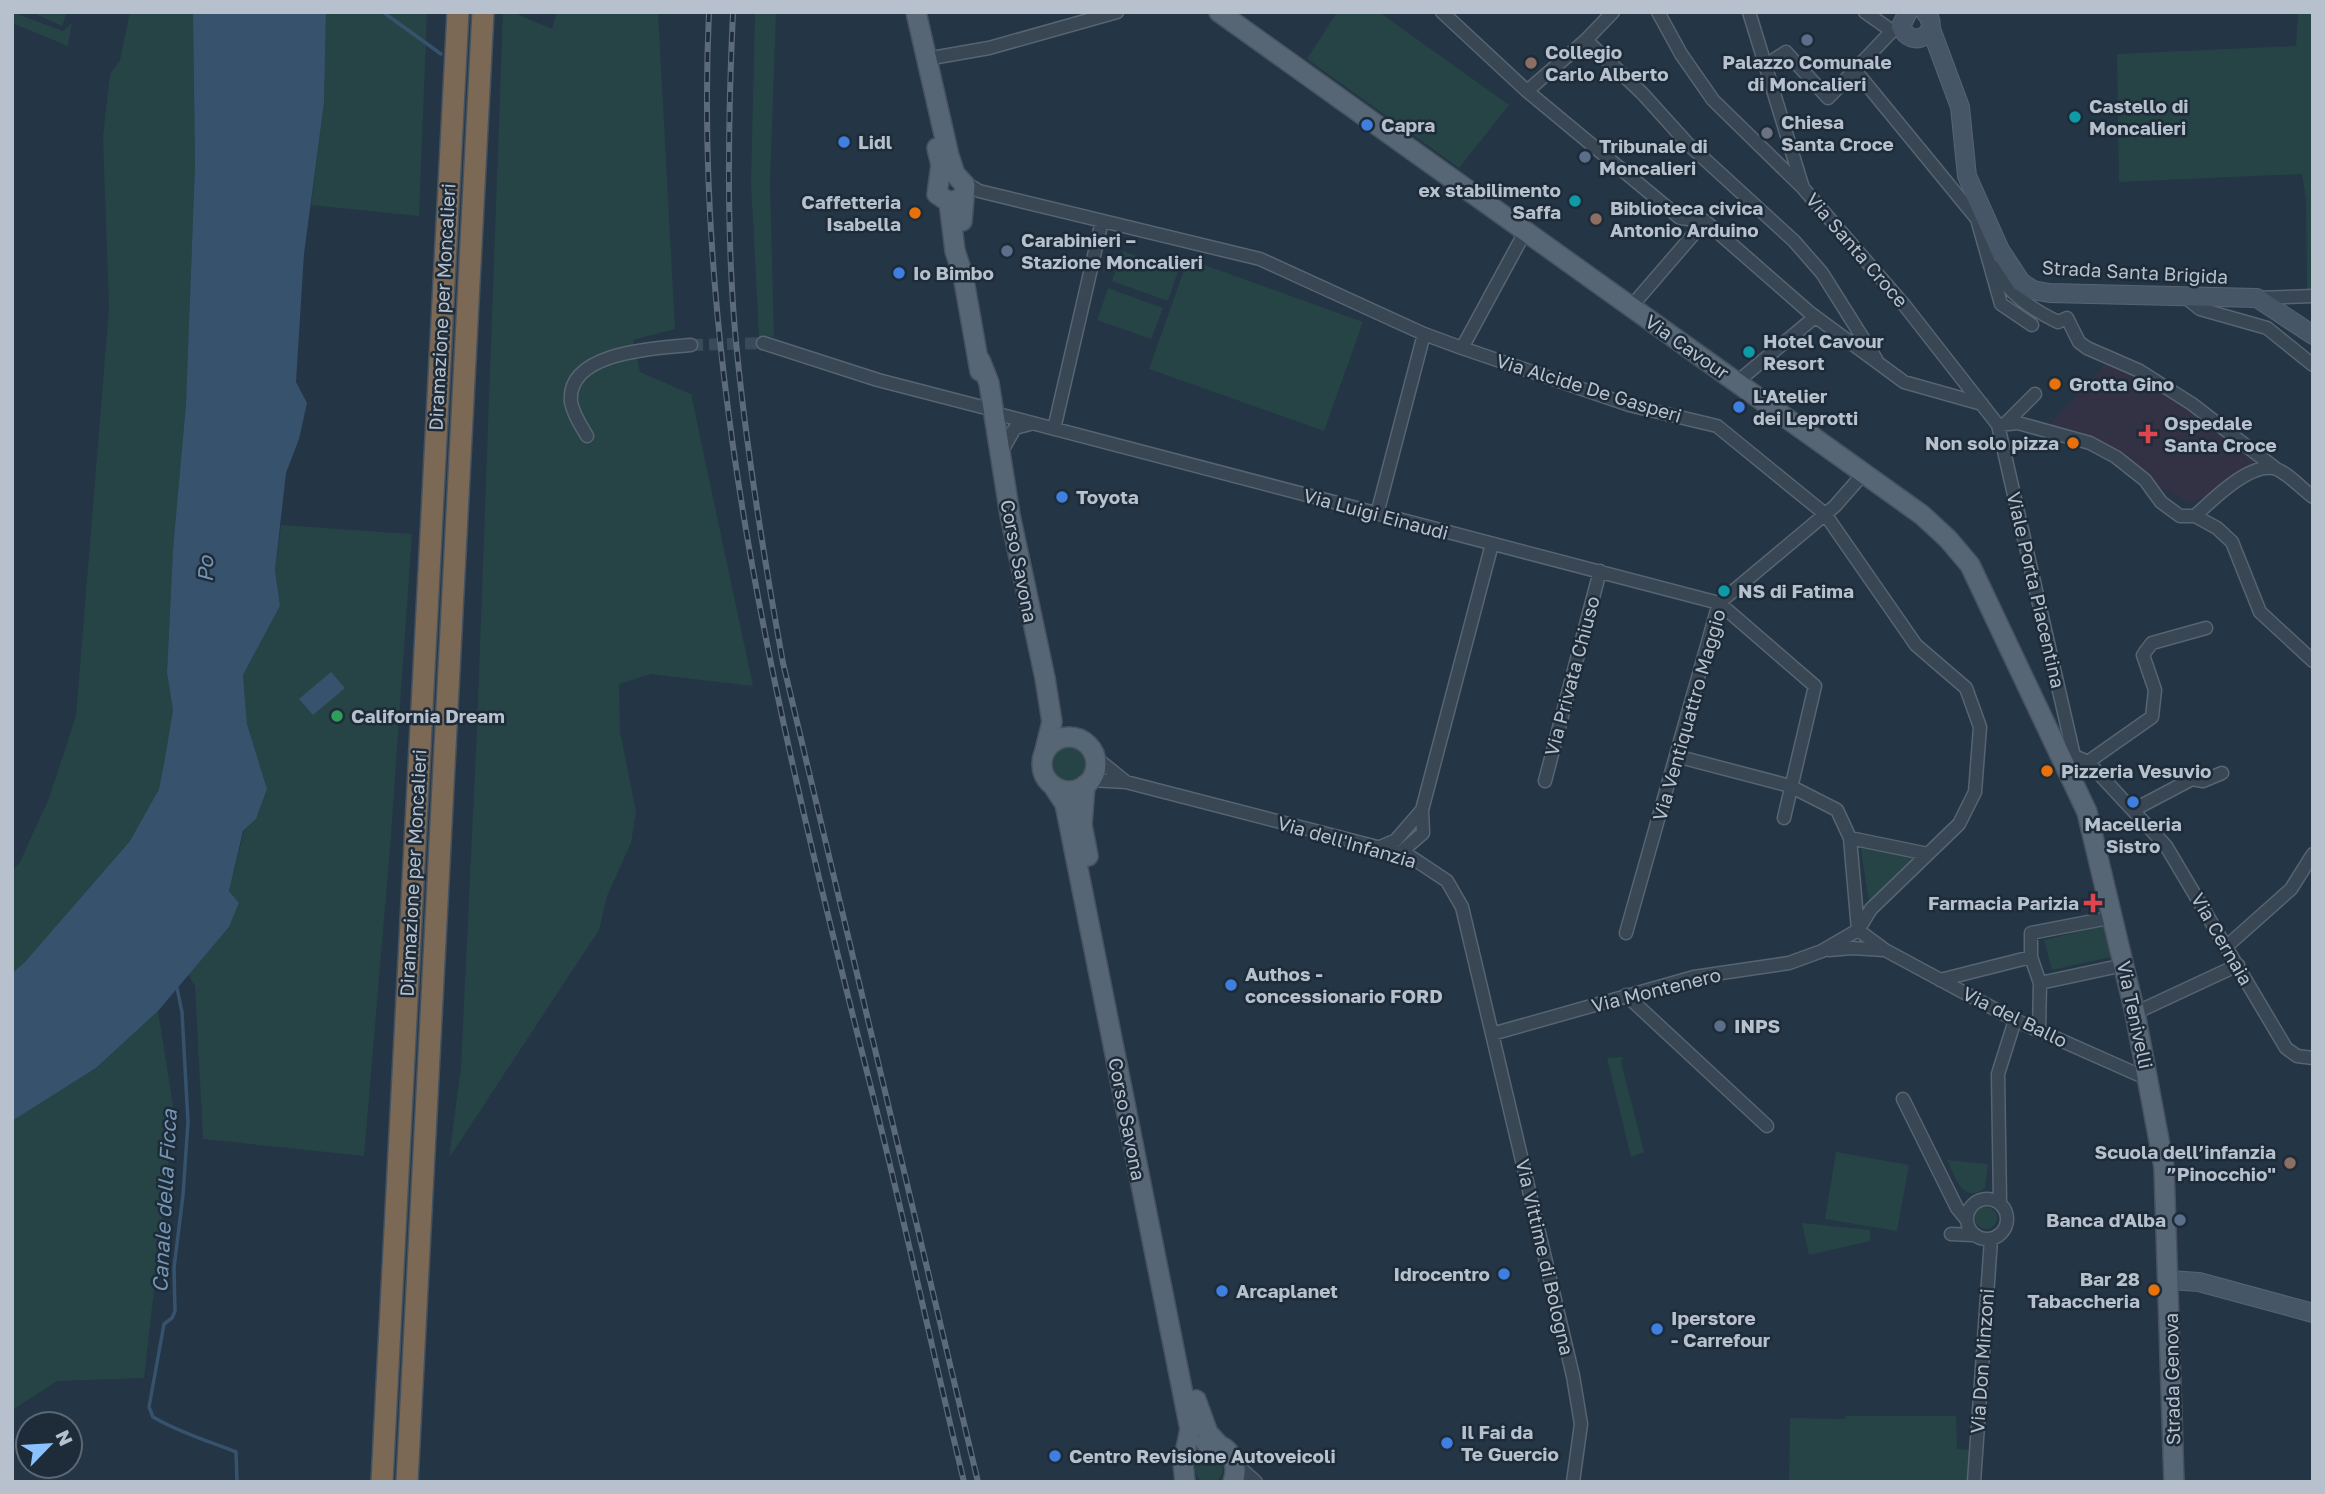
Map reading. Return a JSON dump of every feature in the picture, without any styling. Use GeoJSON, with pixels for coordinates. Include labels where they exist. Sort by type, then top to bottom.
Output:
{"type":"FeatureCollection","features":[{"type":"Feature","properties":{"kind":"highway","name":"Diramazione per Moncalieri"},"geometry":{"type":"LineString","coordinates":[[382,1479],[458,12]]}},
{"type":"Feature","properties":{"kind":"highway","name":"Diramazione per Moncalieri"},"geometry":{"type":"LineString","coordinates":[[408,1482],[483,12]]}},
{"type":"Feature","properties":{"kind":"main road","name":"Corso Savona"},"geometry":{"type":"LineString","coordinates":[[906,12],[940,158],[959,189]]}},
{"type":"Feature","properties":{"kind":"main road","name":"Corso Savona"},"geometry":{"type":"LineString","coordinates":[[916,12],[959,189],[965,250],[963,275],[1045,678],[1052,722],[1045,750]]}},
{"type":"Feature","properties":{"kind":"main road","name":"Via Cavour"},"geometry":{"type":"LineString","coordinates":[[1219,12],[1864,473],[1938,529],[1970,565],[2069,759]]}},
{"type":"Feature","properties":{"kind":"main road","name":"Corso Savona"},"geometry":{"type":"LineString","coordinates":[[990,411],[1002,453],[1004,485]]}},
{"type":"Feature","properties":{"kind":"main road","name":"Corso Savona"},"geometry":{"type":"LineString","coordinates":[[1045,678],[1062,715],[1079,739]]}},
{"type":"Feature","properties":{"kind":"main road"},"geometry":{"type":"LineString","coordinates":[[1060,738],[1079,739],[1092,749],[1095,757],[1087,783],[1066,790],[1053,786],[1042,765],[1045,750],[1060,738]]}},
{"type":"Feature","properties":{"kind":"main road","name":"Via Tenivelli"},"geometry":{"type":"LineString","coordinates":[[2069,759],[2087,812],[2114,917],[2148,1079],[2164,1167],[2169,1278]]}},
{"type":"Feature","properties":{"kind":"main road","name":"Corso Savona"},"geometry":{"type":"LineString","coordinates":[[1087,783],[1082,825],[1088,862],[1188,1367],[1200,1417],[1208,1433],[1232,1455],[1234,1472]]}},
{"type":"Feature","properties":{"kind":"main road","name":"Corso Savona"},"geometry":{"type":"LineString","coordinates":[[1053,786],[1065,804],[1183,1392],[1190,1429],[1182,1471],[1185,1482]]}},
{"type":"Feature","properties":{"kind":"main road","name":"Strada Genova"},"geometry":{"type":"LineString","coordinates":[[2169,1278],[2174,1482]]}},
{"type":"Feature","properties":{"kind":"main road"},"geometry":{"type":"LineString","coordinates":[[1186,1456],[1200,1444],[1219,1445]]}},
{"type":"Feature","properties":{"kind":"street"},"geometry":{"type":"LineString","coordinates":[[926,59],[989,48],[1117,12]]}},
{"type":"Feature","properties":{"kind":"street"},"geometry":{"type":"LineString","coordinates":[[1527,90],[1586,40],[1613,12]]}},
{"type":"Feature","properties":{"kind":"street"},"geometry":{"type":"LineString","coordinates":[[1658,12],[1681,54],[1713,100],[1803,188]]}},
{"type":"Feature","properties":{"kind":"street","name":"Via Santa Croce"},"geometry":{"type":"LineString","coordinates":[[1749,12],[1803,188],[1905,306],[1982,404],[2007,424]]}},
{"type":"Feature","properties":{"kind":"street"},"geometry":{"type":"LineString","coordinates":[[1447,14],[1527,90],[1680,218],[1705,221],[1815,317],[1904,382],[1982,404]]}},
{"type":"Feature","properties":{"kind":"street"},"geometry":{"type":"LineString","coordinates":[[1764,66],[1786,52],[1828,98],[1901,23],[1874,14]]}},
{"type":"Feature","properties":{"kind":"street"},"geometry":{"type":"LineString","coordinates":[[1915,40],[1925,37],[1928,17]]}},
{"type":"Feature","properties":{"kind":"street","name":"Strada Santa Brigida"},"geometry":{"type":"LineString","coordinates":[[1928,17],[1939,46],[1943,67],[1960,107],[1967,176],[1981,218],[2012,270],[2033,290],[2049,293],[2185,297],[2313,296]]}},
{"type":"Feature","properties":{"kind":"street","name":"Strada Santa Brigida"},"geometry":{"type":"LineString","coordinates":[[1901,23],[1906,36],[1915,40],[1943,67]]}},
{"type":"Feature","properties":{"kind":"street"},"geometry":{"type":"LineString","coordinates":[[1586,40],[1822,273],[1878,363]]}},
{"type":"Feature","properties":{"kind":"street"},"geometry":{"type":"LineString","coordinates":[[1854,69],[1981,218],[2001,304],[2032,325]]}},
{"type":"Feature","properties":{"kind":"street","name":"Via Alcide De Gasperi"},"geometry":{"type":"LineString","coordinates":[[959,189],[1260,259],[1424,334],[1462,348],[1629,405],[1717,426],[1825,514],[1916,645],[1966,688],[1980,727],[1975,792],[1959,824],[1871,909],[1857,940]]}},
{"type":"Feature","properties":{"kind":"street"},"geometry":{"type":"LineString","coordinates":[[1054,429],[1102,221]]}},
{"type":"Feature","properties":{"kind":"street"},"geometry":{"type":"LineString","coordinates":[[1630,308],[1705,221]]}},
{"type":"Feature","properties":{"kind":"street"},"geometry":{"type":"LineString","coordinates":[[1462,348],[1525,232]]}},
{"type":"Feature","properties":{"kind":"street"},"geometry":{"type":"LineString","coordinates":[[1993,266],[2005,284],[2030,307],[2058,322],[2067,318],[2079,342],[2087,348],[2140,371],[2192,404],[2313,497]]}},
{"type":"Feature","properties":{"kind":"street"},"geometry":{"type":"LineString","coordinates":[[2185,297],[2200,309],[2267,328],[2313,365]]}},
{"type":"Feature","properties":{"kind":"street"},"geometry":{"type":"LineString","coordinates":[[2257,298],[2313,335]]}},
{"type":"Feature","properties":{"kind":"street"},"geometry":{"type":"LineString","coordinates":[[1737,382],[1815,317]]}},
{"type":"Feature","properties":{"kind":"street"},"geometry":{"type":"LineString","coordinates":[[1377,514],[1424,334]]}},
{"type":"Feature","properties":{"kind":"street","name":"Via Luigi Einaudi"},"geometry":{"type":"LineString","coordinates":[[764,343],[878,380],[1034,424],[1719,603]]}},
{"type":"Feature","properties":{"kind":"street"},"geometry":{"type":"LineString","coordinates":[[587,436],[571,402],[572,390],[581,374],[594,363],[613,356],[691,345]]}},
{"type":"Feature","properties":{"kind":"street"},"geometry":{"type":"LineString","coordinates":[[2007,424],[2035,394]]}},
{"type":"Feature","properties":{"kind":"street"},"geometry":{"type":"LineString","coordinates":[[1002,453],[1004,442],[1015,428],[1034,424]]}},
{"type":"Feature","properties":{"kind":"street"},"geometry":{"type":"LineString","coordinates":[[2007,424],[2090,443],[2116,457],[2145,480],[2161,502],[2180,516],[2195,516],[2217,528],[2232,542],[2260,612],[2313,661]]}},
{"type":"Feature","properties":{"kind":"street","name":"Viale Porta Piacentina"},"geometry":{"type":"LineString","coordinates":[[2007,424],[2069,759]]}},
{"type":"Feature","properties":{"kind":"street"},"geometry":{"type":"LineString","coordinates":[[2195,516],[2220,492],[2241,478],[2264,468],[2275,468]]}},
{"type":"Feature","properties":{"kind":"street","name":"Via Ventiquattro Maggio"},"geometry":{"type":"LineString","coordinates":[[1626,933],[1719,603],[1825,514],[1864,473]]}},
{"type":"Feature","properties":{"kind":"street"},"geometry":{"type":"LineString","coordinates":[[1400,853],[1423,833],[1422,810],[1492,544]]}},
{"type":"Feature","properties":{"kind":"street","name":"Via Privata Chiuso"},"geometry":{"type":"LineString","coordinates":[[1545,781],[1600,570]]}},
{"type":"Feature","properties":{"kind":"street"},"geometry":{"type":"LineString","coordinates":[[1719,603],[1815,686],[1784,818]]}},
{"type":"Feature","properties":{"kind":"street"},"geometry":{"type":"LineString","coordinates":[[2088,762],[2152,717],[2155,690],[2144,653],[2152,643],[2206,628]]}},
{"type":"Feature","properties":{"kind":"street"},"geometry":{"type":"LineString","coordinates":[[1676,756],[1790,786],[1837,810],[1850,838],[1857,940]]}},
{"type":"Feature","properties":{"kind":"street","name":"Via dell'Infanzia"},"geometry":{"type":"LineString","coordinates":[[1095,757],[1126,782]]}},
{"type":"Feature","properties":{"kind":"street","name":"Via Cernaia"},"geometry":{"type":"LineString","coordinates":[[2069,759],[2088,762],[2135,809],[2166,846],[2286,1048],[2297,1056],[2313,1058]]}},
{"type":"Feature","properties":{"kind":"street"},"geometry":{"type":"LineString","coordinates":[[2135,809],[2192,779],[2203,781],[2222,773]]}},
{"type":"Feature","properties":{"kind":"street","name":"Via dell'Infanzia"},"geometry":{"type":"LineString","coordinates":[[1087,783],[1126,782],[1400,853],[1437,871],[1456,894],[1462,907],[1492,1034]]}},
{"type":"Feature","properties":{"kind":"street"},"geometry":{"type":"LineString","coordinates":[[1378,848],[1396,840],[1422,810]]}},
{"type":"Feature","properties":{"kind":"street"},"geometry":{"type":"LineString","coordinates":[[1850,838],[1928,854]]}},
{"type":"Feature","properties":{"kind":"street"},"geometry":{"type":"LineString","coordinates":[[2227,946],[2292,890],[2313,854]]}},
{"type":"Feature","properties":{"kind":"street"},"geometry":{"type":"LineString","coordinates":[[2039,1031],[2040,983],[2031,957],[2031,933],[2114,917]]}},
{"type":"Feature","properties":{"kind":"street","name":"Via del Ballo"},"geometry":{"type":"LineString","coordinates":[[1857,940],[1885,950],[2015,1020],[2148,1079]]}},
{"type":"Feature","properties":{"kind":"street","name":"Via Montenero"},"geometry":{"type":"LineString","coordinates":[[1492,1034],[1693,977],[1789,963],[1857,940]]}},
{"type":"Feature","properties":{"kind":"street"},"geometry":{"type":"LineString","coordinates":[[1940,980],[2031,957]]}},
{"type":"Feature","properties":{"kind":"street"},"geometry":{"type":"LineString","coordinates":[[2040,983],[2124,965]]}},
{"type":"Feature","properties":{"kind":"street"},"geometry":{"type":"LineString","coordinates":[[2135,1013],[2238,965]]}},
{"type":"Feature","properties":{"kind":"street"},"geometry":{"type":"LineString","coordinates":[[1626,995],[1767,1126]]}},
{"type":"Feature","properties":{"kind":"street"},"geometry":{"type":"LineString","coordinates":[[1999,1179],[1986,1199],[1973,1204],[1967,1221],[1951,1234],[1973,1235],[1991,1240],[2006,1227],[2007,1214],[2000,1203],[1998,1074],[2015,1020]]}},
{"type":"Feature","properties":{"kind":"street","name":"Via Vittime di Bologna"},"geometry":{"type":"LineString","coordinates":[[1492,1034],[1578,1405],[1581,1424],[1571,1478]]}},
{"type":"Feature","properties":{"kind":"street"},"geometry":{"type":"LineString","coordinates":[[1903,1099],[1973,1235]]}},
{"type":"Feature","properties":{"kind":"street"},"geometry":{"type":"LineString","coordinates":[[1950,1190],[1973,1204]]}},
{"type":"Feature","properties":{"kind":"street"},"geometry":{"type":"LineString","coordinates":[[1986,1199],[2000,1203]]}},
{"type":"Feature","properties":{"kind":"street","name":"Via Don Minzoni"},"geometry":{"type":"LineString","coordinates":[[1974,1482],[1991,1240]]}},
{"type":"Feature","properties":{"kind":"street"},"geometry":{"type":"LineString","coordinates":[[2169,1278],[2199,1282],[2308,1307]]}},
{"type":"Feature","properties":{"kind":"street"},"geometry":{"type":"LineString","coordinates":[[1234,1472],[1256,1482]]}},
{"type":"Feature","properties":{"kind":"shaded area","name":"Ospedale Santa Croce"},"geometry":{"type":"Polygon","coordinates":[[[2110,359],[2201,416],[2254,459],[2255,469],[2190,504],[2167,491],[2116,453],[2050,428],[2053,420],[2110,359]]]}},
{"type":"Feature","properties":{"kind":"green space"},"geometry":{"type":"Polygon","coordinates":[[[12,12],[63,31],[72,23],[68,46],[12,23],[12,12]]]}},
{"type":"Feature","properties":{"kind":"green space"},"geometry":{"type":"Polygon","coordinates":[[[31,12],[67,12],[62,26],[31,12]]]}},
{"type":"Feature","properties":{"kind":"green space"},"geometry":{"type":"Polygon","coordinates":[[[130,12],[193,12],[195,164],[186,404],[173,549],[167,673],[173,710],[159,789],[130,841],[24,963],[12,973],[12,871],[20,862],[49,798],[76,716],[109,308],[103,137],[110,74],[120,60],[130,12]]]}},
{"type":"Feature","properties":{"kind":"green space"},"geometry":{"type":"Polygon","coordinates":[[[326,12],[427,12],[419,216],[311,205],[324,103],[326,12]]]}},
{"type":"Feature","properties":{"kind":"green space"},"geometry":{"type":"Polygon","coordinates":[[[503,12],[512,12],[552,29],[557,12],[658,12],[675,329],[633,340],[640,372],[691,394],[753,686],[651,674],[619,684],[620,732],[636,812],[631,843],[607,896],[599,930],[449,1158],[461,1067],[477,729],[503,12]]]}},
{"type":"Feature","properties":{"kind":"green space"},"geometry":{"type":"Polygon","coordinates":[[[755,12],[776,12],[770,183],[774,337],[759,336],[751,183],[755,12]]]}},
{"type":"Feature","properties":{"kind":"green space"},"geometry":{"type":"Polygon","coordinates":[[[1337,12],[1379,12],[1509,105],[1459,168],[1307,59],[1337,12]]]}},
{"type":"Feature","properties":{"kind":"green space"},"geometry":{"type":"Polygon","coordinates":[[[2298,12],[2313,12],[2313,289],[2307,289],[2306,199],[2302,174],[2119,182],[2117,54],[2296,46],[2298,12]]]}},
{"type":"Feature","properties":{"kind":"green space"},"geometry":{"type":"Polygon","coordinates":[[[1123,251],[1178,271],[1168,301],[1112,281],[1123,251]]]}},
{"type":"Feature","properties":{"kind":"green space"},"geometry":{"type":"Polygon","coordinates":[[[1188,259],[1363,322],[1324,431],[1149,369],[1188,259]]]}},
{"type":"Feature","properties":{"kind":"green space"},"geometry":{"type":"Polygon","coordinates":[[[1108,288],[1163,308],[1151,339],[1097,320],[1108,288]]]}},
{"type":"Feature","properties":{"kind":"green space"},"geometry":{"type":"Polygon","coordinates":[[[281,525],[412,534],[390,848],[364,1156],[203,1139],[195,986],[188,974],[229,927],[239,903],[229,891],[244,831],[256,819],[267,789],[247,724],[243,675],[280,606],[275,570],[281,525]]]}},
{"type":"Feature","properties":{"kind":"green space"},"geometry":{"type":"Polygon","coordinates":[[[1070,744],[1084,749],[1089,763],[1084,777],[1070,782],[1056,777],[1051,763],[1056,749],[1070,744]]]}},
{"type":"Feature","properties":{"kind":"green space"},"geometry":{"type":"Polygon","coordinates":[[[1860,843],[1921,856],[1869,902],[1860,843]]]}},
{"type":"Feature","properties":{"kind":"green space"},"geometry":{"type":"Polygon","coordinates":[[[2105,925],[2111,957],[2052,970],[2044,940],[2105,925]]]}},
{"type":"Feature","properties":{"kind":"green space"},"geometry":{"type":"Polygon","coordinates":[[[158,1011],[174,1112],[144,1378],[57,1381],[12,1410],[12,1121],[96,1068],[158,1011]]]}},
{"type":"Feature","properties":{"kind":"green space"},"geometry":{"type":"Polygon","coordinates":[[[1623,1057],[1621,1062],[1644,1152],[1631,1157],[1607,1058],[1623,1057]]]}},
{"type":"Feature","properties":{"kind":"green space"},"geometry":{"type":"Polygon","coordinates":[[[1836,1152],[1909,1165],[1897,1231],[1825,1219],[1836,1152]]]}},
{"type":"Feature","properties":{"kind":"green space"},"geometry":{"type":"Polygon","coordinates":[[[1947,1160],[1988,1164],[1985,1188],[1971,1193],[1965,1191],[1947,1160]]]}},
{"type":"Feature","properties":{"kind":"green space"},"geometry":{"type":"Polygon","coordinates":[[[1986,1207],[1994,1210],[1997,1218],[1994,1226],[1986,1229],[1978,1226],[1975,1218],[1978,1210],[1986,1207]]]}},
{"type":"Feature","properties":{"kind":"green space"},"geometry":{"type":"Polygon","coordinates":[[[1802,1223],[1870,1230],[1870,1241],[1809,1255],[1802,1223]]]}},
{"type":"Feature","properties":{"kind":"green space"},"geometry":{"type":"Polygon","coordinates":[[[1846,1416],[1956,1416],[1957,1449],[1971,1450],[1969,1482],[1789,1482],[1790,1418],[1845,1419],[1846,1416]]]}},
{"type":"Feature","properties":{"kind":"green space"},"geometry":{"type":"Polygon","coordinates":[[[1209,1455],[1219,1459],[1223,1469],[1219,1479],[1209,1483],[1199,1479],[1195,1469],[1199,1459],[1209,1455]]]}},
{"type":"Feature","properties":{"kind":"water","name":"Po"},"geometry":{"type":"Polygon","coordinates":[[[193,12],[326,12],[324,103],[304,254],[296,382],[307,403],[299,439],[286,473],[275,570],[280,606],[243,675],[247,724],[267,789],[256,819],[243,831],[229,891],[239,903],[229,927],[158,1011],[96,1068],[12,1121],[12,973],[24,963],[130,841],[159,789],[173,710],[167,673],[173,549],[186,404],[195,164],[193,12]]]}},
{"type":"Feature","properties":{"kind":"water"},"geometry":{"type":"Polygon","coordinates":[[[331,672],[345,688],[313,715],[299,699],[331,672]]]}},
{"type":"Feature","properties":{"kind":"waterway"},"geometry":{"type":"LineString","coordinates":[[383,12],[441,54]]}},
{"type":"Feature","properties":{"kind":"waterway","name":"Canale della Ficca"},"geometry":{"type":"LineString","coordinates":[[177,988],[182,1012],[188,1122],[174,1268],[175,1311],[172,1318],[164,1324],[149,1407],[153,1417],[183,1432],[236,1452],[237,1482]]}},
{"type":"Feature","properties":{"kind":"tunnel"},"geometry":{"type":"LineString","coordinates":[[691,345],[763,343]]}},
{"type":"Feature","properties":{"kind":"railway"},"geometry":{"type":"LineString","coordinates":[[709,12],[707,147],[714,281],[729,414],[749,547],[803,811],[964,1482]]}},
{"type":"Feature","properties":{"kind":"railway"},"geometry":{"type":"LineString","coordinates":[[733,12],[729,172],[732,291],[744,415],[768,580],[783,663],[978,1482]]}},
{"type":"Feature","properties":{"kind":"place","name":"Palazzo Comunale di Moncalieri"},"geometry":{"type":"Point","coordinates":[1807,40]}},
{"type":"Feature","properties":{"kind":"place","name":"Collegio Carlo Alberto"},"geometry":{"type":"Point","coordinates":[1531,63]}},
{"type":"Feature","properties":{"kind":"place","name":"Castello di Moncalieri"},"geometry":{"type":"Point","coordinates":[2075,117]}},
{"type":"Feature","properties":{"kind":"place","name":"Capra"},"geometry":{"type":"Point","coordinates":[1367,125]}},
{"type":"Feature","properties":{"kind":"place","name":"Chiesa Santa Croce"},"geometry":{"type":"Point","coordinates":[1767,133]}},
{"type":"Feature","properties":{"kind":"place","name":"Lidl"},"geometry":{"type":"Point","coordinates":[844,142]}},
{"type":"Feature","properties":{"kind":"place","name":"Tribunale di Moncalieri"},"geometry":{"type":"Point","coordinates":[1585,157]}},
{"type":"Feature","properties":{"kind":"place","name":"ex stabilimento Saffa"},"geometry":{"type":"Point","coordinates":[1575,201]}},
{"type":"Feature","properties":{"kind":"place","name":"Caffetteria Isabella"},"geometry":{"type":"Point","coordinates":[915,213]}},
{"type":"Feature","properties":{"kind":"place","name":"Biblioteca civica Antonio Arduino"},"geometry":{"type":"Point","coordinates":[1596,219]}},
{"type":"Feature","properties":{"kind":"place","name":"Carabinieri – Stazione Moncalieri"},"geometry":{"type":"Point","coordinates":[1007,251]}},
{"type":"Feature","properties":{"kind":"place","name":"Io Bimbo"},"geometry":{"type":"Point","coordinates":[899,273]}},
{"type":"Feature","properties":{"kind":"place","name":"Hotel Cavour Resort"},"geometry":{"type":"Point","coordinates":[1749,352]}},
{"type":"Feature","properties":{"kind":"place","name":"Grotta Gino"},"geometry":{"type":"Point","coordinates":[2055,384]}},
{"type":"Feature","properties":{"kind":"place","name":"L'Atelier dei Leprotti"},"geometry":{"type":"Point","coordinates":[1739,407]}},
{"type":"Feature","properties":{"kind":"place","name":"Ospedale Santa Croce"},"geometry":{"type":"Point","coordinates":[2148,434]}},
{"type":"Feature","properties":{"kind":"place","name":"Non solo pizza"},"geometry":{"type":"Point","coordinates":[2073,443]}},
{"type":"Feature","properties":{"kind":"place","name":"Toyota"},"geometry":{"type":"Point","coordinates":[1062,497]}},
{"type":"Feature","properties":{"kind":"place","name":"NS di Fatima"},"geometry":{"type":"Point","coordinates":[1724,591]}},
{"type":"Feature","properties":{"kind":"place","name":"California Dream"},"geometry":{"type":"Point","coordinates":[337,716]}},
{"type":"Feature","properties":{"kind":"place","name":"Pizzeria Vesuvio"},"geometry":{"type":"Point","coordinates":[2047,771]}},
{"type":"Feature","properties":{"kind":"place","name":"Macelleria Sistro"},"geometry":{"type":"Point","coordinates":[2133,802]}},
{"type":"Feature","properties":{"kind":"place","name":"Farmacia Parizia"},"geometry":{"type":"Point","coordinates":[2093,903]}},
{"type":"Feature","properties":{"kind":"place","name":"Authos - concessionario FORD"},"geometry":{"type":"Point","coordinates":[1231,985]}},
{"type":"Feature","properties":{"kind":"place","name":"INPS"},"geometry":{"type":"Point","coordinates":[1720,1026]}},
{"type":"Feature","properties":{"kind":"place","name":"Scuola dell’infanzia ”Pinocchio\""},"geometry":{"type":"Point","coordinates":[2290,1163]}},
{"type":"Feature","properties":{"kind":"place","name":"Banca d'Alba"},"geometry":{"type":"Point","coordinates":[2180,1220]}},
{"type":"Feature","properties":{"kind":"place","name":"Idrocentro"},"geometry":{"type":"Point","coordinates":[1504,1274]}},
{"type":"Feature","properties":{"kind":"place","name":"Bar 28 Tabaccheria"},"geometry":{"type":"Point","coordinates":[2154,1290]}},
{"type":"Feature","properties":{"kind":"place","name":"Arcaplanet"},"geometry":{"type":"Point","coordinates":[1222,1291]}},
{"type":"Feature","properties":{"kind":"place","name":"Iperstore - Carrefour"},"geometry":{"type":"Point","coordinates":[1657,1329]}},
{"type":"Feature","properties":{"kind":"place","name":"Il Fai da Te Guercio"},"geometry":{"type":"Point","coordinates":[1447,1443]}},
{"type":"Feature","properties":{"kind":"place","name":"Centro Revisione Autoveicoli"},"geometry":{"type":"Point","coordinates":[1055,1456]}}]}
